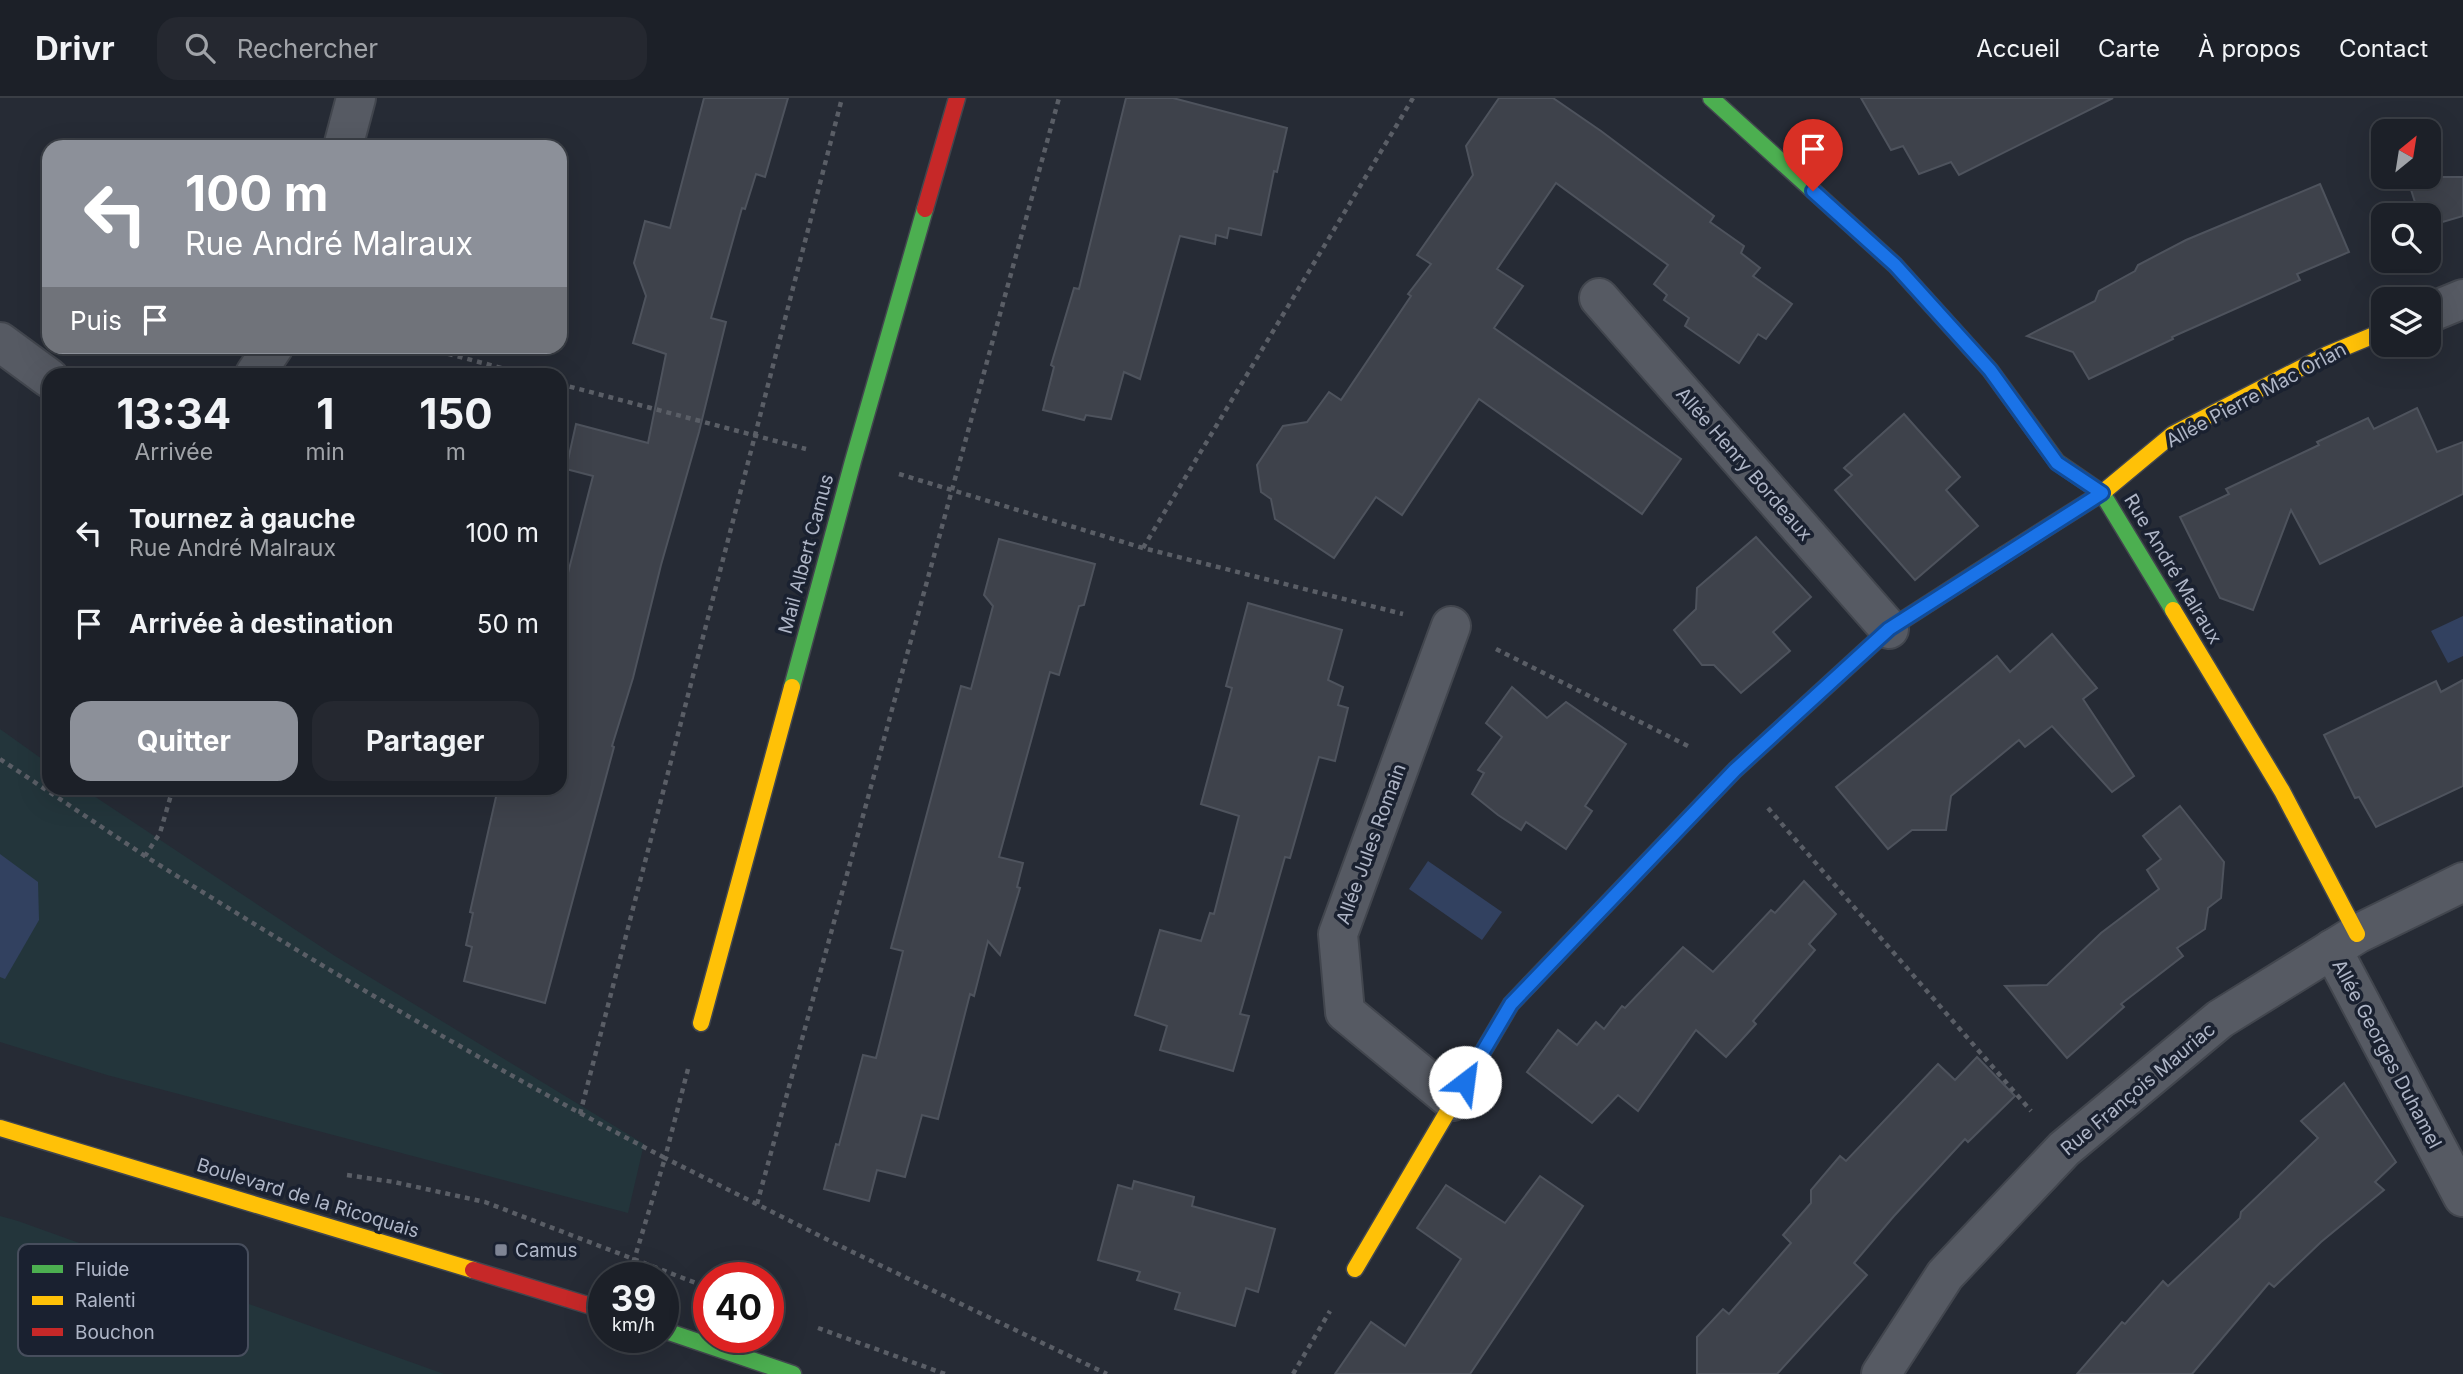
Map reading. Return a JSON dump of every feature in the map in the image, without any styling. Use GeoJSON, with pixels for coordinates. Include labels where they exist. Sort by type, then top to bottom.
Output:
{"type":"FeatureCollection","features":[{"type":"Feature","properties":{"kind":"street"},"geometry":{"type":"LineString","coordinates":[[344,140],[356,98]]}},
{"type":"Feature","properties":{"kind":"street","name":"Mail Albert Camus"},"geometry":{"type":"LineString","coordinates":[[701,1023],[853,461],[957,98]]}},
{"type":"Feature","properties":{"kind":"street","name":"Rue André Malraux"},"geometry":{"type":"LineString","coordinates":[[1711,98],[1895,265],[1990,370],[2057,463],[2102,493],[2282,791],[2344,942]]}},
{"type":"Feature","properties":{"kind":"street","name":"Allée Henry Bordeaux"},"geometry":{"type":"LineString","coordinates":[[1599,298],[1889,629]]}},
{"type":"Feature","properties":{"kind":"street"},"geometry":{"type":"LineString","coordinates":[[2441,308],[2463,299]]}},
{"type":"Feature","properties":{"kind":"street","name":"Allée Pierre Mac Orlan"},"geometry":{"type":"LineString","coordinates":[[2102,493],[2173,434],[2326,355],[2371,336]]}},
{"type":"Feature","properties":{"kind":"street"},"geometry":{"type":"LineString","coordinates":[[0,341],[42,373]]}},
{"type":"Feature","properties":{"kind":"street"},"geometry":{"type":"LineString","coordinates":[[1355,1269],[1511,1004],[1735,770],[1889,629],[2102,493]]}},
{"type":"Feature","properties":{"kind":"street","name":"Allée Jules Romain"},"geometry":{"type":"LineString","coordinates":[[1451,626],[1338,934],[1345,1012],[1454,1101]]}},
{"type":"Feature","properties":{"kind":"street","name":"Rue François Mauriac"},"geometry":{"type":"LineString","coordinates":[[1881,1374],[1945,1275],[2064,1149],[2220,1019],[2344,942],[2463,882]]}},
{"type":"Feature","properties":{"kind":"street","name":"Allée Georges Duhamel"},"geometry":{"type":"LineString","coordinates":[[2344,942],[2463,1196]]}},
{"type":"Feature","properties":{"kind":"street","name":"Boulevard de la Ricoquais"},"geometry":{"type":"LineString","coordinates":[[0,1128],[588,1305]]}},
{"type":"Feature","properties":{"kind":"street"},"geometry":{"type":"LineString","coordinates":[[679,1335],[793,1374]]}},
{"type":"Feature","properties":{"kind":"path"},"geometry":{"type":"LineString","coordinates":[[580,1114],[842,98]]}},
{"type":"Feature","properties":{"kind":"path"},"geometry":{"type":"LineString","coordinates":[[757,1204],[1059,98]]}},
{"type":"Feature","properties":{"kind":"path"},"geometry":{"type":"LineString","coordinates":[[1143,548],[1413,98]]}},
{"type":"Feature","properties":{"kind":"path"},"geometry":{"type":"LineString","coordinates":[[449,354],[502,368]]}},
{"type":"Feature","properties":{"kind":"path"},"geometry":{"type":"LineString","coordinates":[[567,386],[853,461],[1143,548],[1451,626],[1735,770],[2064,1149]]}},
{"type":"Feature","properties":{"kind":"path"},"geometry":{"type":"LineString","coordinates":[[0,759],[42,787]]}},
{"type":"Feature","properties":{"kind":"path"},"geometry":{"type":"LineString","coordinates":[[54,795],[300,954],[580,1114],[757,1204],[1107,1374]]}},
{"type":"Feature","properties":{"kind":"path"},"geometry":{"type":"LineString","coordinates":[[145,856],[160,833],[171,795]]}},
{"type":"Feature","properties":{"kind":"path"},"geometry":{"type":"LineString","coordinates":[[634,1261],[701,1023]]}},
{"type":"Feature","properties":{"kind":"path"},"geometry":{"type":"LineString","coordinates":[[345,1175],[394,1182],[485,1202],[693,1282]]}},
{"type":"Feature","properties":{"kind":"path"},"geometry":{"type":"LineString","coordinates":[[1293,1374],[1355,1269]]}},
{"type":"Feature","properties":{"kind":"path"},"geometry":{"type":"LineString","coordinates":[[806,1323],[945,1374]]}},
{"type":"Feature","properties":{"kind":"shaded area"},"geometry":{"type":"Polygon","coordinates":[[[0,729],[42,759],[42,795],[93,795],[335,956],[644,1144],[628,1213],[107,1075],[0,1042],[0,729]]]}},
{"type":"Feature","properties":{"kind":"shaded area"},"geometry":{"type":"Polygon","coordinates":[[[0,1216],[82,1244],[18,1244],[18,1356],[248,1356],[248,1304],[444,1374],[0,1374],[0,1216]]]}},
{"type":"Feature","properties":{"kind":"water"},"geometry":{"type":"Polygon","coordinates":[[[2463,616],[2463,656],[2448,663],[2431,631],[2463,616]]]}},
{"type":"Feature","properties":{"kind":"water"},"geometry":{"type":"Polygon","coordinates":[[[0,854],[38,882],[39,920],[5,979],[0,977],[0,854]]]}},
{"type":"Feature","properties":{"kind":"water"},"geometry":{"type":"Polygon","coordinates":[[[1428,861],[1502,912],[1482,940],[1409,889],[1428,861]]]}},
{"type":"Feature","properties":{"kind":"building"},"geometry":{"type":"Polygon","coordinates":[[[704,98],[788,98],[765,177],[756,174],[745,209],[742,208],[711,318],[726,322],[699,432],[612,746],[614,747],[545,1003],[464,981],[472,947],[466,945],[473,913],[470,912],[496,795],[567,795],[567,577],[593,476],[567,469],[567,464],[576,424],[648,443],[666,354],[633,343],[646,296],[634,263],[645,221],[670,228],[704,98]]]}},
{"type":"Feature","properties":{"kind":"building"},"geometry":{"type":"Polygon","coordinates":[[[1126,98],[1173,98],[1287,128],[1277,172],[1274,171],[1261,235],[1229,228],[1227,238],[1216,235],[1215,244],[1180,236],[1140,379],[1124,372],[1111,419],[1086,415],[1084,420],[1043,410],[1054,367],[1051,365],[1074,288],[1079,289],[1126,98]]]}},
{"type":"Feature","properties":{"kind":"building"},"geometry":{"type":"Polygon","coordinates":[[[1499,98],[1553,98],[1601,131],[1714,216],[1710,222],[1744,246],[1741,253],[1760,268],[1753,276],[1792,304],[1766,339],[1758,334],[1739,363],[1685,326],[1689,318],[1664,300],[1667,295],[1654,284],[1668,265],[1556,183],[1497,269],[1523,286],[1494,328],[1681,459],[1642,514],[1479,399],[1402,515],[1376,497],[1334,558],[1275,519],[1271,499],[1261,492],[1257,465],[1283,426],[1307,422],[1329,392],[1341,400],[1411,296],[1408,294],[1431,264],[1417,255],[1473,175],[1466,146],[1499,98]]]}},
{"type":"Feature","properties":{"kind":"building"},"geometry":{"type":"Polygon","coordinates":[[[1861,98],[2113,98],[1959,175],[1951,162],[1919,174],[1903,146],[1891,150],[1861,98]]]}},
{"type":"Feature","properties":{"kind":"building"},"geometry":{"type":"Polygon","coordinates":[[[2441,177],[2463,177],[2463,216],[2441,222],[2441,203],[2415,203],[2411,189],[2441,189],[2441,177]]]}},
{"type":"Feature","properties":{"kind":"building"},"geometry":{"type":"Polygon","coordinates":[[[2320,184],[2349,252],[2297,274],[2300,280],[2172,337],[2173,339],[2089,379],[2073,352],[2027,336],[2095,301],[2099,291],[2135,271],[2138,265],[2186,240],[2320,184]]]}},
{"type":"Feature","properties":{"kind":"building"},"geometry":{"type":"Polygon","coordinates":[[[2417,408],[2437,452],[2463,442],[2463,494],[2320,564],[2291,510],[2253,610],[2220,598],[2180,517],[2229,494],[2226,489],[2319,445],[2317,442],[2368,418],[2374,429],[2417,408]]]}},
{"type":"Feature","properties":{"kind":"building"},"geometry":{"type":"Polygon","coordinates":[[[1904,414],[1960,477],[1946,490],[1978,526],[1915,580],[1835,490],[1852,475],[1844,468],[1904,414]]]}},
{"type":"Feature","properties":{"kind":"building"},"geometry":{"type":"Polygon","coordinates":[[[1756,537],[1811,597],[1773,632],[1790,651],[1741,693],[1714,665],[1702,665],[1674,630],[1696,609],[1697,588],[1756,537]]]}},
{"type":"Feature","properties":{"kind":"building"},"geometry":{"type":"Polygon","coordinates":[[[999,539],[1095,564],[1084,605],[1079,606],[1059,675],[1050,672],[999,857],[1023,863],[1017,887],[1020,888],[1000,955],[988,941],[974,996],[970,994],[938,1119],[922,1115],[905,1177],[877,1170],[869,1201],[824,1189],[836,1144],[839,1145],[863,1055],[876,1058],[903,951],[891,948],[961,686],[971,689],[993,606],[984,595],[999,539]]]}},
{"type":"Feature","properties":{"kind":"building"},"geometry":{"type":"Polygon","coordinates":[[[1248,603],[1342,630],[1328,680],[1343,687],[1338,705],[1348,708],[1335,761],[1319,757],[1290,858],[1285,857],[1240,1014],[1249,1016],[1233,1071],[1160,1050],[1167,1026],[1135,1015],[1160,930],[1201,941],[1210,913],[1214,914],[1239,816],[1201,804],[1232,688],[1226,686],[1248,603]]]}},
{"type":"Feature","properties":{"kind":"building"},"geometry":{"type":"Polygon","coordinates":[[[2052,634],[2097,688],[2083,699],[2134,776],[2112,792],[2052,726],[2025,747],[2019,740],[1951,796],[1946,830],[1912,830],[1888,849],[1836,787],[1997,656],[2010,672],[2052,634]]]}},
{"type":"Feature","properties":{"kind":"building"},"geometry":{"type":"Polygon","coordinates":[[[2463,680],[2463,786],[2376,827],[2359,797],[2355,798],[2324,735],[2436,681],[2441,692],[2463,680]]]}},
{"type":"Feature","properties":{"kind":"building"},"geometry":{"type":"Polygon","coordinates":[[[1512,687],[1547,718],[1566,702],[1626,744],[1585,806],[1592,811],[1566,849],[1526,822],[1521,830],[1472,794],[1484,773],[1478,770],[1502,737],[1486,723],[1512,687]]]}},
{"type":"Feature","properties":{"kind":"building"},"geometry":{"type":"Polygon","coordinates":[[[2180,806],[2224,862],[2221,898],[2208,908],[2205,929],[2177,948],[2183,956],[2121,1004],[2124,1007],[2067,1058],[2005,986],[2047,985],[2101,933],[2159,889],[2147,870],[2161,859],[2143,836],[2180,806]]]}},
{"type":"Feature","properties":{"kind":"building"},"geometry":{"type":"Polygon","coordinates":[[[1804,881],[1836,914],[1809,944],[1815,950],[1753,1021],[1756,1024],[1726,1057],[1696,1030],[1638,1111],[1618,1095],[1592,1123],[1527,1072],[1558,1030],[1577,1045],[1596,1022],[1604,1029],[1622,1006],[1625,1008],[1683,947],[1713,972],[1771,910],[1775,913],[1804,881]]]}},
{"type":"Feature","properties":{"kind":"building"},"geometry":{"type":"Polygon","coordinates":[[[1977,1057],[2015,1096],[1968,1142],[1965,1139],[1854,1263],[1867,1275],[1777,1374],[1697,1374],[1697,1337],[1723,1309],[1729,1314],[1791,1243],[1783,1235],[1811,1203],[1811,1190],[1840,1156],[1846,1161],[1938,1064],[1955,1080],[1977,1057]]]}},
{"type":"Feature","properties":{"kind":"building"},"geometry":{"type":"Polygon","coordinates":[[[2344,1083],[2396,1162],[2375,1182],[2384,1190],[2321,1242],[2274,1287],[2269,1283],[2192,1374],[2077,1374],[2122,1322],[2125,1324],[2163,1281],[2168,1286],[2240,1218],[2241,1212],[2318,1138],[2301,1121],[2344,1083]]]}},
{"type":"Feature","properties":{"kind":"building"},"geometry":{"type":"Polygon","coordinates":[[[1540,1176],[1583,1206],[1470,1374],[1335,1374],[1371,1322],[1405,1346],[1461,1259],[1417,1228],[1446,1185],[1505,1223],[1540,1176]]]}},
{"type":"Feature","properties":{"kind":"building"},"geometry":{"type":"Polygon","coordinates":[[[1134,1181],[1194,1197],[1192,1206],[1275,1229],[1258,1292],[1246,1288],[1235,1326],[1175,1309],[1180,1293],[1137,1280],[1140,1272],[1098,1260],[1118,1185],[1132,1189],[1134,1181]]]}},
{"type":"Feature","properties":{"kind":"traffic: fast"},"geometry":{"type":"LineString","coordinates":[[1711,98],[1895,265],[1990,370],[2057,462],[2102,493],[2173,610]]}},
{"type":"Feature","properties":{"kind":"traffic: fast"},"geometry":{"type":"LineString","coordinates":[[792,687],[925,209]]}},
{"type":"Feature","properties":{"kind":"traffic: fast"},"geometry":{"type":"LineString","coordinates":[[1530,984],[1735,770],[1889,629],[2004,555]]}},
{"type":"Feature","properties":{"kind":"traffic: fast"},"geometry":{"type":"LineString","coordinates":[[679,1335],[793,1374]]}},
{"type":"Feature","properties":{"kind":"traffic: slow"},"geometry":{"type":"LineString","coordinates":[[2004,555],[2102,493],[2173,434],[2326,355],[2371,336]]}},
{"type":"Feature","properties":{"kind":"traffic: slow"},"geometry":{"type":"LineString","coordinates":[[2173,610],[2282,791],[2357,934]]}},
{"type":"Feature","properties":{"kind":"traffic: slow"},"geometry":{"type":"LineString","coordinates":[[701,1023],[792,687]]}},
{"type":"Feature","properties":{"kind":"traffic: slow"},"geometry":{"type":"LineString","coordinates":[[1355,1269],[1511,1004],[1530,984]]}},
{"type":"Feature","properties":{"kind":"traffic: slow"},"geometry":{"type":"LineString","coordinates":[[0,1128],[473,1270]]}},
{"type":"Feature","properties":{"kind":"traffic: jam"},"geometry":{"type":"LineString","coordinates":[[925,209],[957,98]]}},
{"type":"Feature","properties":{"kind":"traffic: jam"},"geometry":{"type":"LineString","coordinates":[[473,1270],[588,1305]]}},
{"type":"Feature","properties":{"kind":"place","name":"Camus"},"geometry":{"type":"Point","coordinates":[501,1250]}},
{"type":"Feature","properties":{"kind":"route"},"geometry":{"type":"LineString","coordinates":[[1465,1082],[1511,1004],[1735,770],[1889,629],[2102,493],[2057,463],[1990,370],[1895,265],[1813,191]]}}]}
